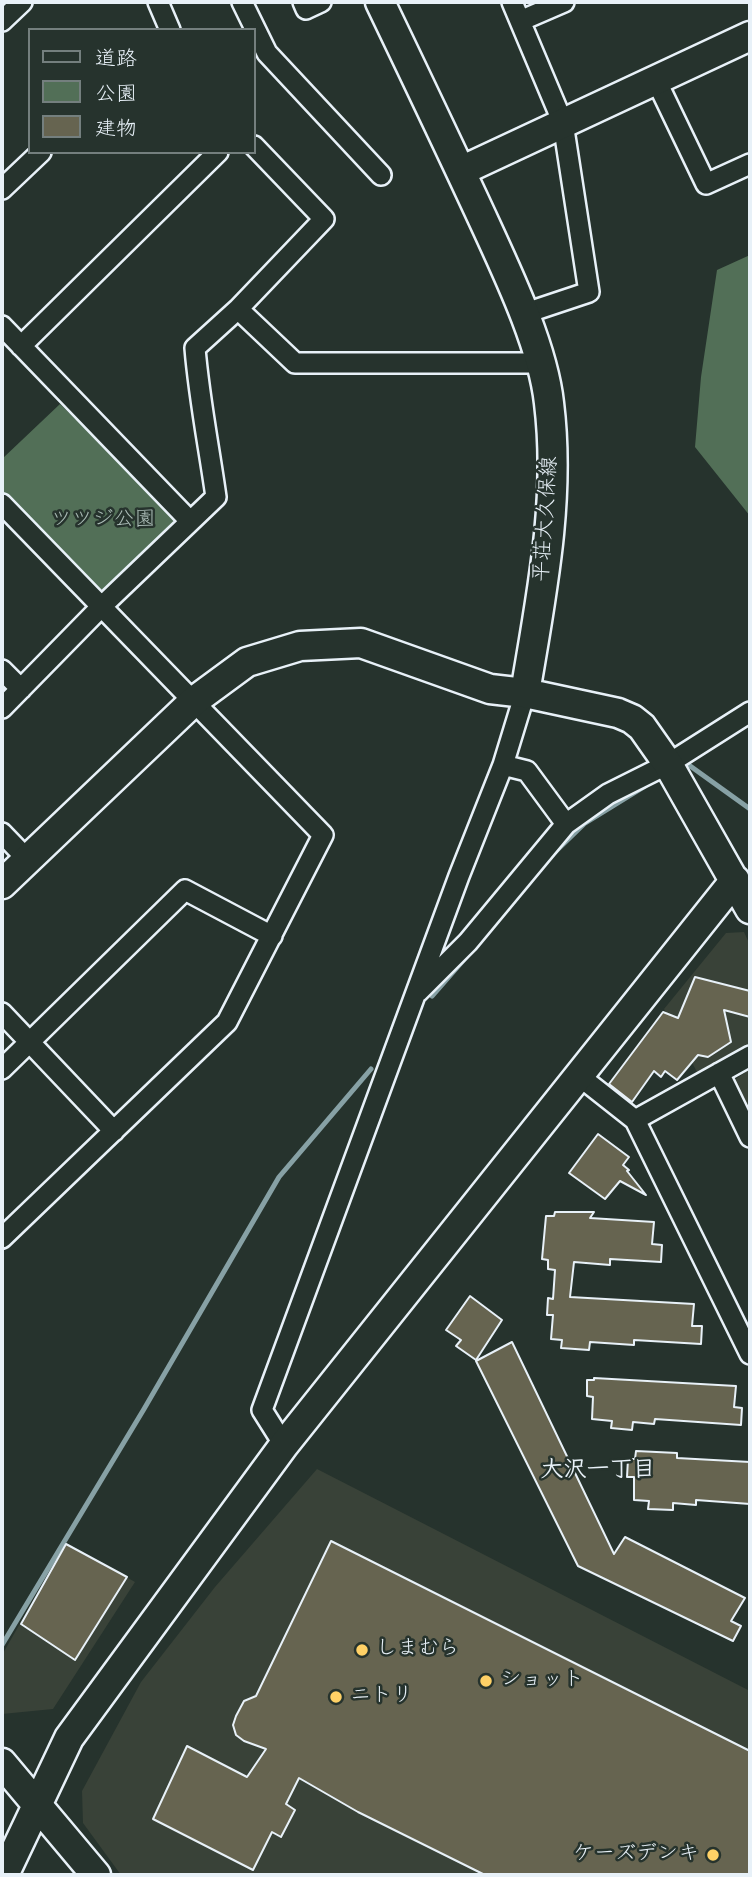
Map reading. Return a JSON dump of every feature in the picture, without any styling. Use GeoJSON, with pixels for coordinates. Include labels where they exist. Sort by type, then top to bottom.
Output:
{"type":"FeatureCollection","features":[{"type":"Feature","properties":{"kind":"street"},"geometry":{"type":"LineString","coordinates":[[2,21],[22,2]]}},
{"type":"Feature","properties":{"kind":"street"},"geometry":{"type":"LineString","coordinates":[[158,2],[169,28]]}},
{"type":"Feature","properties":{"kind":"street"},"geometry":{"type":"LineString","coordinates":[[242,2],[255,28]]}},
{"type":"Feature","properties":{"kind":"street"},"geometry":{"type":"LineString","coordinates":[[303,2],[306,9],[321,2]]}},
{"type":"Feature","properties":{"kind":"street","name":"平荘大久保線"},"geometry":{"type":"LineString","coordinates":[[380,2],[511,281],[540,363],[549,400],[553,493],[544,584],[525,693]]}},
{"type":"Feature","properties":{"kind":"street"},"geometry":{"type":"LineString","coordinates":[[512,2],[563,123],[589,292],[523,314]]}},
{"type":"Feature","properties":{"kind":"street"},"geometry":{"type":"LineString","coordinates":[[520,21],[564,2]]}},
{"type":"Feature","properties":{"kind":"street"},"geometry":{"type":"LineString","coordinates":[[256,31],[267,53],[381,176]]}},
{"type":"Feature","properties":{"kind":"street"},"geometry":{"type":"LineString","coordinates":[[461,171],[750,36]]}},
{"type":"Feature","properties":{"kind":"street"},"geometry":{"type":"LineString","coordinates":[[656,80],[706,184],[750,164]]}},
{"type":"Feature","properties":{"kind":"street"},"geometry":{"type":"LineString","coordinates":[[2,708],[101,607],[216,497],[198,386],[195,348],[238,309],[324,219],[256,148]]}},
{"type":"Feature","properties":{"kind":"street"},"geometry":{"type":"LineString","coordinates":[[2,189],[39,154]]}},
{"type":"Feature","properties":{"kind":"street"},"geometry":{"type":"LineString","coordinates":[[21,346],[216,154]]}},
{"type":"Feature","properties":{"kind":"street"},"geometry":{"type":"LineString","coordinates":[[238,309],[295,363],[540,363]]}},
{"type":"Feature","properties":{"kind":"street"},"geometry":{"type":"LineString","coordinates":[[2,326],[190,521]]}},
{"type":"Feature","properties":{"kind":"street"},"geometry":{"type":"LineString","coordinates":[[2,504],[323,835],[227,1022],[2,1238]]}},
{"type":"Feature","properties":{"kind":"street"},"geometry":{"type":"LineString","coordinates":[[2,884],[194,701],[247,662],[300,646],[361,643],[490,689],[525,693],[618,713],[632,719],[642,727],[668,764],[750,909]]}},
{"type":"Feature","properties":{"kind":"street"},"geometry":{"type":"LineString","coordinates":[[2,670],[21,689]]}},
{"type":"Feature","properties":{"kind":"street"},"geometry":{"type":"LineString","coordinates":[[284,1445],[262,1410],[414,996],[503,765],[525,693]]}},
{"type":"Feature","properties":{"kind":"street"},"geometry":{"type":"LineString","coordinates":[[414,996],[468,942],[566,824],[608,794],[668,764],[750,712]]}},
{"type":"Feature","properties":{"kind":"street"},"geometry":{"type":"LineString","coordinates":[[503,765],[527,771],[566,824]]}},
{"type":"Feature","properties":{"kind":"street"},"geometry":{"type":"LineString","coordinates":[[2,833],[28,860]]}},
{"type":"Feature","properties":{"kind":"street"},"geometry":{"type":"LineString","coordinates":[[4,1875],[69,1738],[284,1445],[735,880]]}},
{"type":"Feature","properties":{"kind":"street"},"geometry":{"type":"LineString","coordinates":[[2,1069],[185,890],[272,936]]}},
{"type":"Feature","properties":{"kind":"street"},"geometry":{"type":"LineString","coordinates":[[2,1013],[114,1131]]}},
{"type":"Feature","properties":{"kind":"street"},"geometry":{"type":"LineString","coordinates":[[635,1120],[750,1056]]}},
{"type":"Feature","properties":{"kind":"street"},"geometry":{"type":"LineString","coordinates":[[719,1073],[750,1137]]}},
{"type":"Feature","properties":{"kind":"street"},"geometry":{"type":"LineString","coordinates":[[578,1075],[635,1120],[750,1353]]}},
{"type":"Feature","properties":{"kind":"street"},"geometry":{"type":"LineString","coordinates":[[2,1763],[96,1875]]}},
{"type":"Feature","properties":{"kind":"shaded area"},"geometry":{"type":"Polygon","coordinates":[[[744,932],[750,945],[750,1044],[698,1074],[664,1009],[726,933],[744,932]]]}},
{"type":"Feature","properties":{"kind":"shaded area"},"geometry":{"type":"Polygon","coordinates":[[[750,1069],[750,1117],[733,1081],[750,1069]]]}},
{"type":"Feature","properties":{"kind":"shaded area"},"geometry":{"type":"Polygon","coordinates":[[[317,1469],[750,1691],[750,1875],[121,1875],[83,1823],[82,1791],[141,1682],[215,1587],[317,1469]]]}},
{"type":"Feature","properties":{"kind":"shaded area"},"geometry":{"type":"Polygon","coordinates":[[[66,1543],[135,1582],[53,1709],[2,1714],[2,1655],[66,1543]]]}},
{"type":"Feature","properties":{"kind":"green space"},"geometry":{"type":"Polygon","coordinates":[[[750,255],[750,516],[695,447],[701,377],[717,270],[750,255]]]}},
{"type":"Feature","properties":{"kind":"green space","name":"ツツジ公園"},"geometry":{"type":"Polygon","coordinates":[[[60,404],[177,518],[173,528],[109,590],[96,591],[2,494],[2,459],[60,404]]]}},
{"type":"Feature","properties":{"kind":"building"},"geometry":{"type":"Polygon","coordinates":[[[695,977],[750,991],[750,1017],[724,1010],[731,1042],[708,1057],[698,1055],[677,1080],[665,1071],[661,1077],[654,1071],[632,1102],[609,1084],[663,1012],[678,1018],[695,977]]]}},
{"type":"Feature","properties":{"kind":"building"},"geometry":{"type":"Polygon","coordinates":[[[598,1134],[629,1157],[623,1165],[646,1195],[620,1181],[605,1199],[569,1173],[598,1134]]]}},
{"type":"Feature","properties":{"kind":"building"},"geometry":{"type":"Polygon","coordinates":[[[555,1212],[594,1212],[590,1218],[654,1222],[652,1244],[662,1245],[661,1262],[610,1259],[610,1265],[574,1262],[570,1297],[694,1304],[692,1326],[702,1326],[701,1344],[634,1340],[634,1345],[590,1342],[589,1350],[561,1348],[562,1340],[551,1339],[553,1315],[547,1315],[548,1298],[553,1299],[555,1270],[548,1269],[548,1260],[542,1259],[546,1216],[554,1216],[555,1212]]]}},
{"type":"Feature","properties":{"kind":"building"},"geometry":{"type":"Polygon","coordinates":[[[470,1296],[502,1320],[476,1360],[456,1346],[461,1340],[446,1330],[470,1296]]]}},
{"type":"Feature","properties":{"kind":"building"},"geometry":{"type":"Polygon","coordinates":[[[512,1342],[614,1554],[625,1537],[745,1598],[731,1621],[741,1626],[733,1641],[578,1566],[476,1361],[512,1342]]]}},
{"type":"Feature","properties":{"kind":"building"},"geometry":{"type":"Polygon","coordinates":[[[594,1378],[736,1386],[734,1407],[742,1408],[741,1425],[655,1419],[654,1424],[633,1422],[632,1430],[611,1428],[612,1421],[592,1419],[593,1397],[587,1396],[587,1380],[594,1378]]]}},
{"type":"Feature","properties":{"kind":"building"},"geometry":{"type":"Polygon","coordinates":[[[636,1451],[677,1453],[677,1458],[750,1462],[750,1504],[696,1500],[696,1505],[673,1503],[673,1510],[648,1509],[649,1501],[634,1500],[634,1477],[627,1477],[628,1459],[635,1459],[636,1451]]]}},
{"type":"Feature","properties":{"kind":"building"},"geometry":{"type":"Polygon","coordinates":[[[331,1541],[750,1751],[750,1875],[485,1875],[358,1812],[299,1778],[286,1804],[295,1810],[281,1837],[272,1832],[253,1870],[153,1819],[187,1746],[247,1777],[266,1749],[244,1741],[236,1735],[233,1725],[244,1701],[256,1696],[331,1541]]]}},
{"type":"Feature","properties":{"kind":"building"},"geometry":{"type":"Polygon","coordinates":[[[66,1544],[127,1577],[75,1660],[21,1624],[66,1544]]]}},
{"type":"Feature","properties":{"kind":"waterway"},"geometry":{"type":"LineString","coordinates":[[686,763],[750,809]]}},
{"type":"Feature","properties":{"kind":"waterway"},"geometry":{"type":"LineString","coordinates":[[552,855],[585,823],[645,786]]}},
{"type":"Feature","properties":{"kind":"waterway"},"geometry":{"type":"LineString","coordinates":[[432,996],[467,956]]}},
{"type":"Feature","properties":{"kind":"waterway"},"geometry":{"type":"LineString","coordinates":[[2,1645],[279,1177],[371,1069]]}},
{"type":"Feature","properties":{"kind":"place","name":"しまむら"},"geometry":{"type":"Point","coordinates":[362,1650]}},
{"type":"Feature","properties":{"kind":"place","name":"ショット"},"geometry":{"type":"Point","coordinates":[486,1681]}},
{"type":"Feature","properties":{"kind":"place","name":"ニトリ"},"geometry":{"type":"Point","coordinates":[336,1697]}},
{"type":"Feature","properties":{"kind":"place","name":"ケーズデンキ"},"geometry":{"type":"Point","coordinates":[713,1855]}},
{"type":"Feature","properties":{"kind":"district","name":"大沢一丁目"},"geometry":{"type":"Point","coordinates":[598,1471]}}]}
